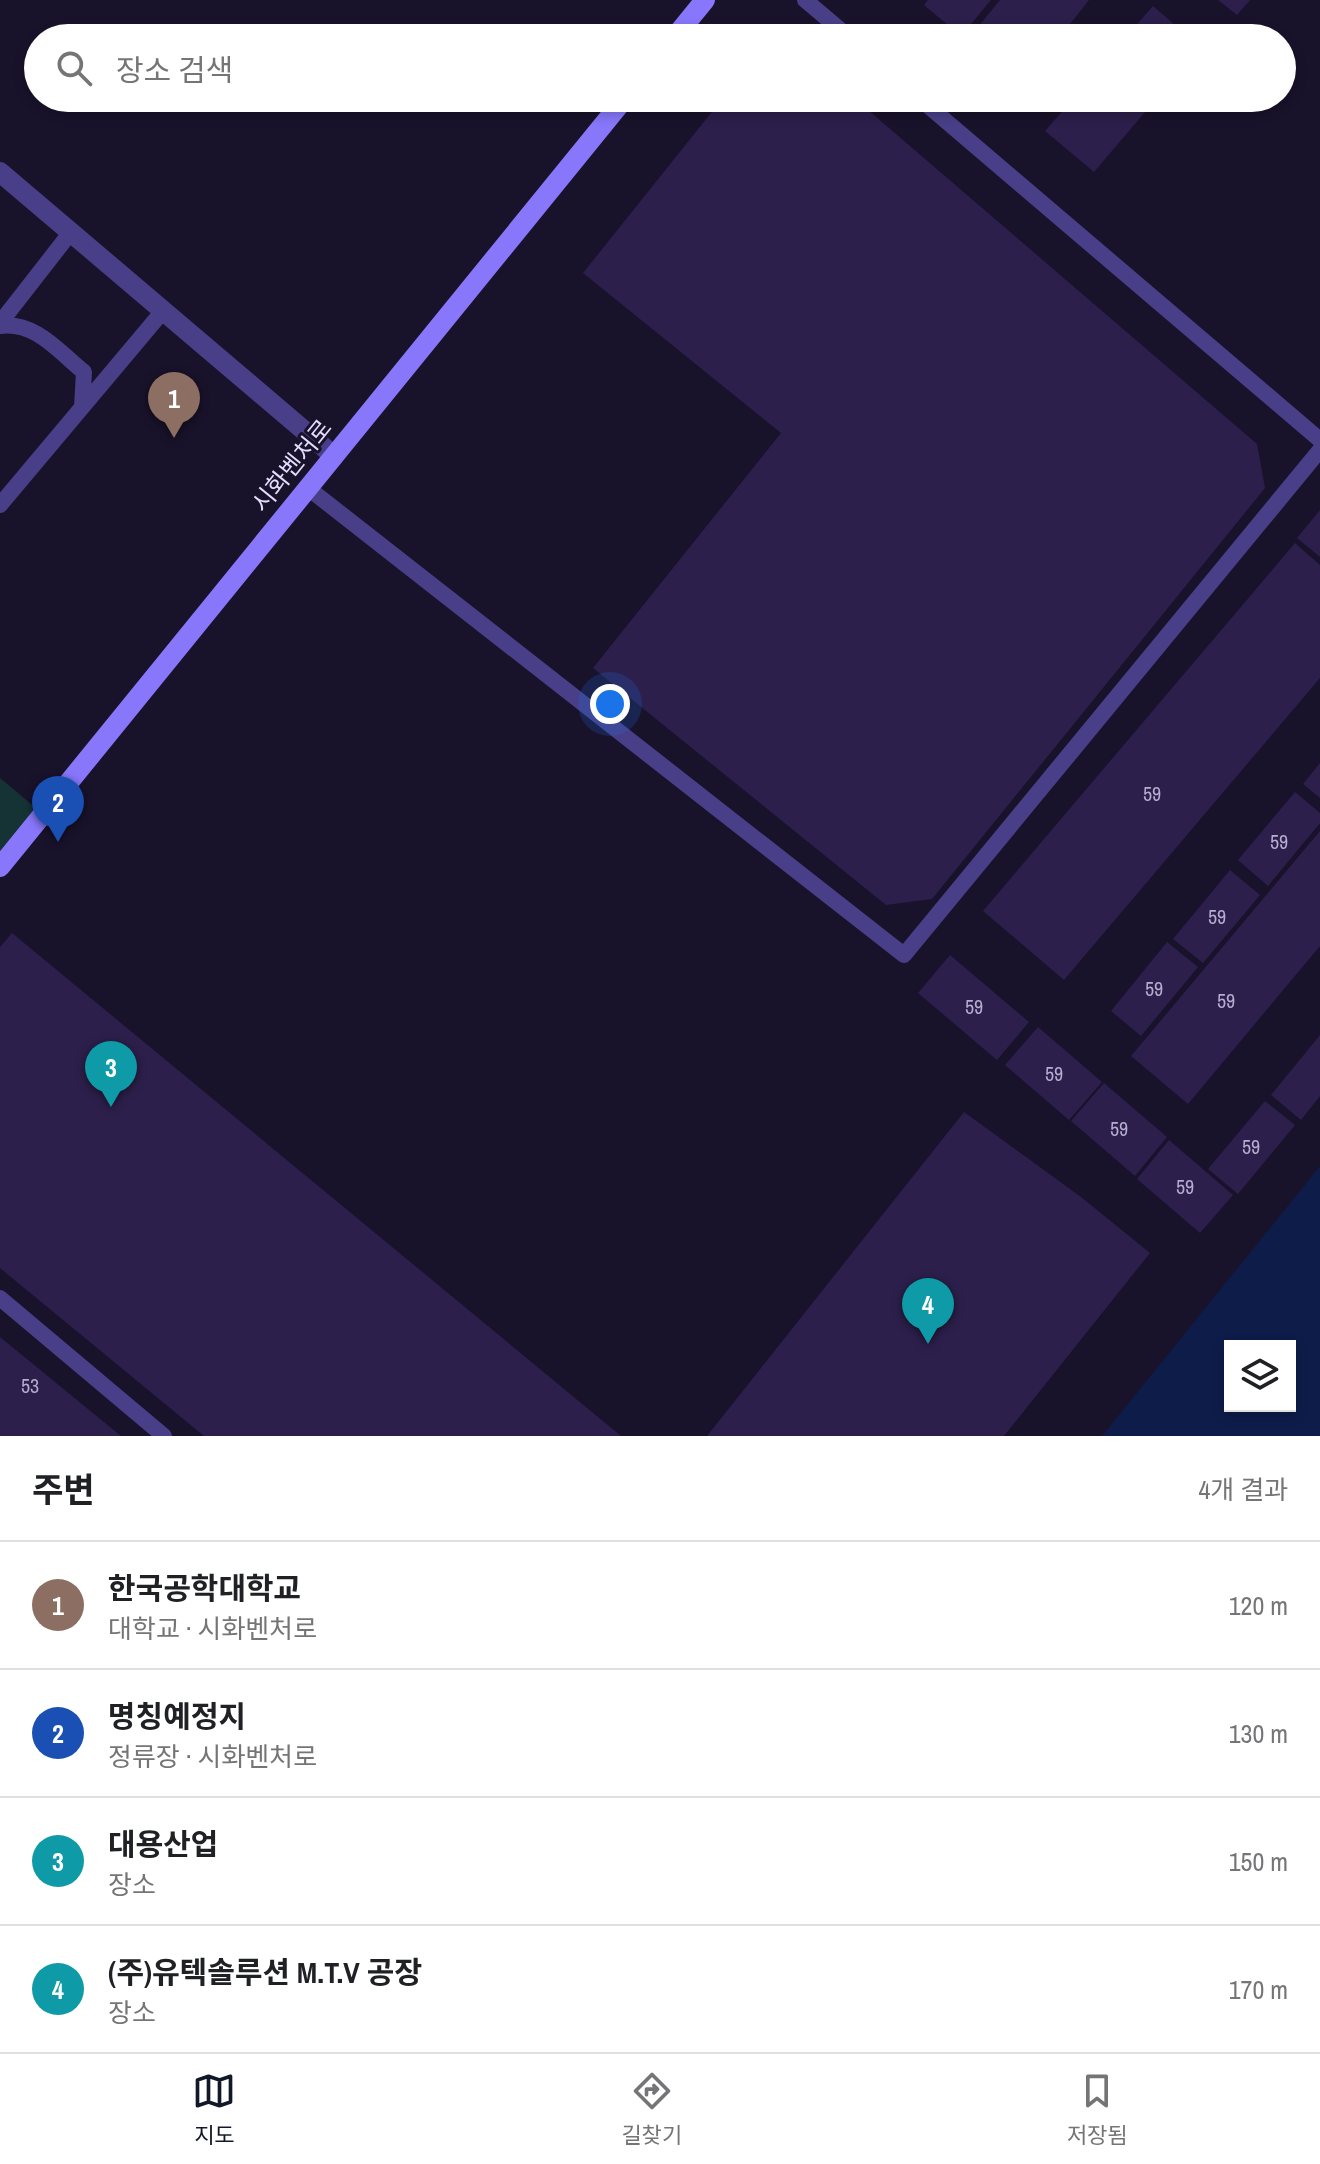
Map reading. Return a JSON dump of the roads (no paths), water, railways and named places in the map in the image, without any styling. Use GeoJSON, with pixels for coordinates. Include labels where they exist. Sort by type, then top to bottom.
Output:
{"type":"FeatureCollection","features":[{"type":"Feature","properties":{"kind":"street"},"geometry":{"type":"LineString","coordinates":[[685,24],[705,0]]}},
{"type":"Feature","properties":{"kind":"street","name":"시화벤처로"},"geometry":{"type":"LineString","coordinates":[[0,867],[614,112]]}},
{"type":"Feature","properties":{"kind":"street"},"geometry":{"type":"LineString","coordinates":[[0,172],[334,456]]}},
{"type":"Feature","properties":{"kind":"lane"},"geometry":{"type":"LineString","coordinates":[[805,0],[833,24]]}},
{"type":"Feature","properties":{"kind":"lane"},"geometry":{"type":"LineString","coordinates":[[935,112],[1320,440]]}},
{"type":"Feature","properties":{"kind":"lane"},"geometry":{"type":"LineString","coordinates":[[0,324],[71,232]]}},
{"type":"Feature","properties":{"kind":"lane"},"geometry":{"type":"LineString","coordinates":[[0,505],[163,311]]}},
{"type":"Feature","properties":{"kind":"lane"},"geometry":{"type":"LineString","coordinates":[[0,324],[31,328],[84,372],[82,407]]}},
{"type":"Feature","properties":{"kind":"lane"},"geometry":{"type":"LineString","coordinates":[[308,488],[904,955],[1320,450]]}},
{"type":"Feature","properties":{"kind":"lane"},"geometry":{"type":"LineString","coordinates":[[0,1298],[164,1436]]}},
{"type":"Feature","properties":{"kind":"water"},"geometry":{"type":"Polygon","coordinates":[[[1320,1166],[1320,1436],[1102,1436],[1320,1166]]]}},
{"type":"Feature","properties":{"kind":"place","name":"한국공학대학교"},"geometry":{"type":"Point","coordinates":[174,438]}},
{"type":"Feature","properties":{"kind":"place","name":"명칭예정지"},"geometry":{"type":"Point","coordinates":[58,842]}},
{"type":"Feature","properties":{"kind":"place","name":"대용산업"},"geometry":{"type":"Point","coordinates":[111,1107]}},
{"type":"Feature","properties":{"kind":"place","name":"(주)유텍솔루션 M.T.V 공장"},"geometry":{"type":"Point","coordinates":[928,1344]}}]}
